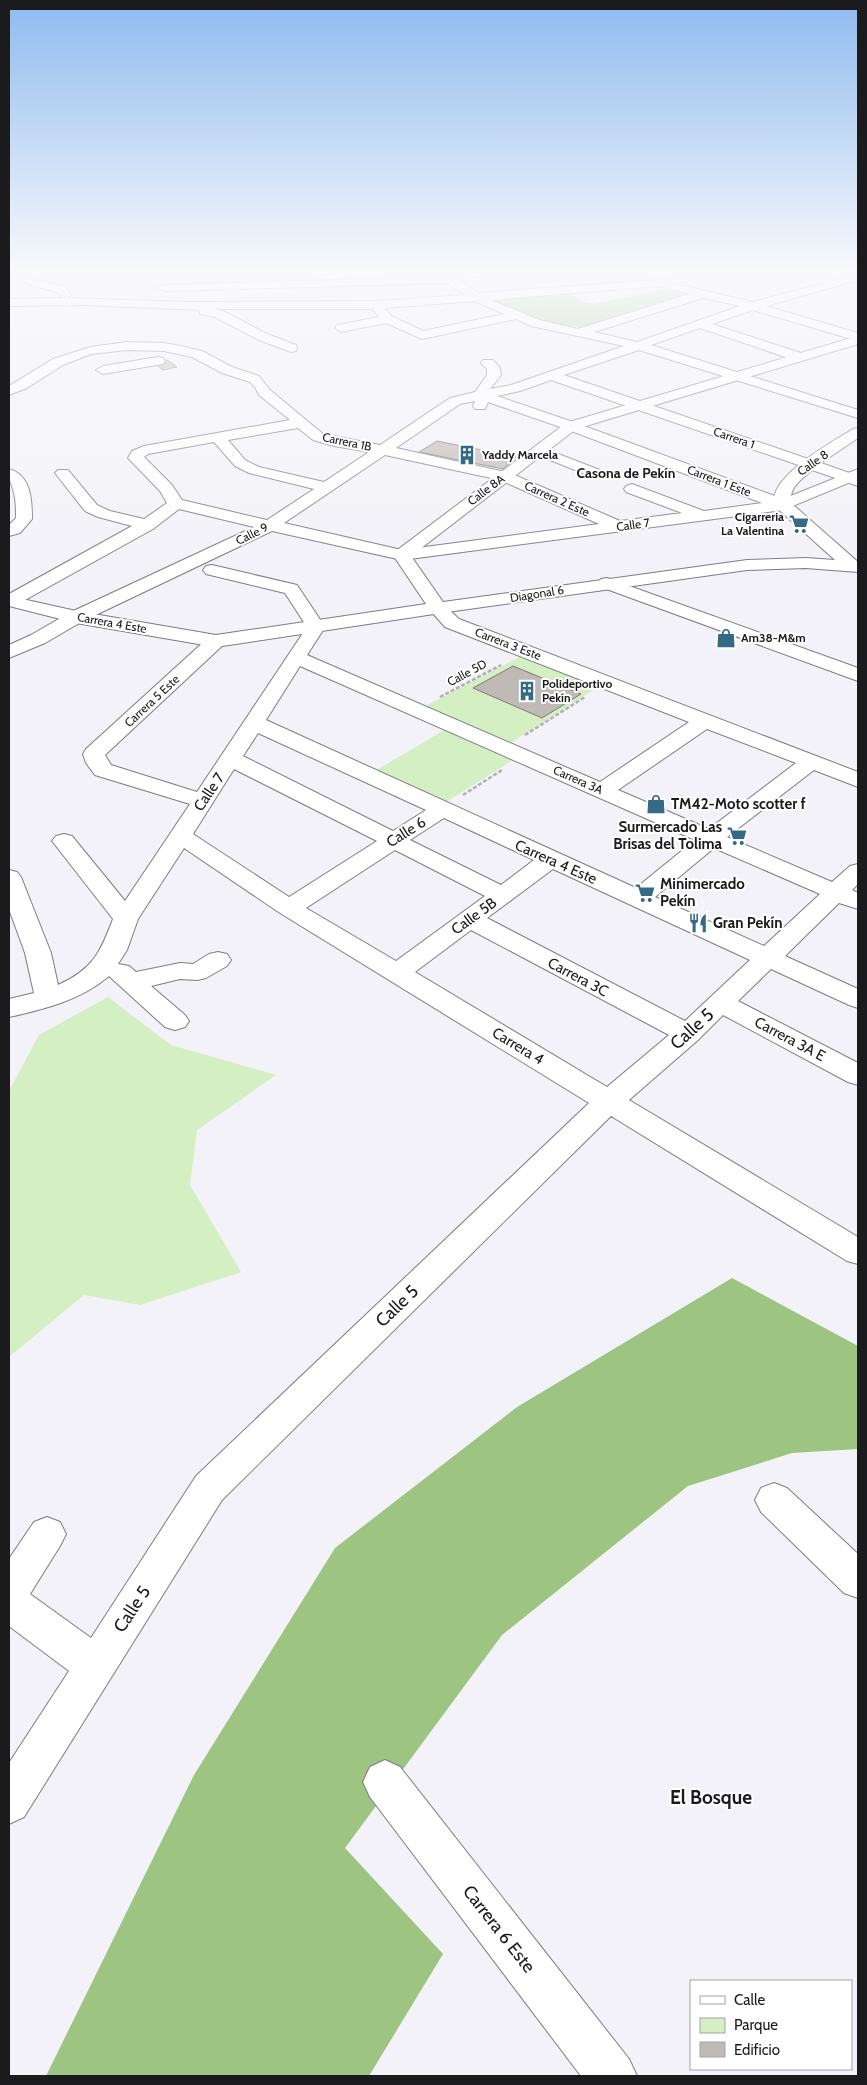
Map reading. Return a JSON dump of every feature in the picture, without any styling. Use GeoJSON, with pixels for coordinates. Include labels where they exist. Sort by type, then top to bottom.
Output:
{"type":"FeatureCollection","features":[{"type":"Feature","properties":{"kind":"street","name":"Carrera 1B"},"geometry":{"type":"LineString","coordinates":[[9,391],[46,370]]}},
{"type":"Feature","properties":{"kind":"street","name":"Carrera 1B"},"geometry":{"type":"LineString","coordinates":[[230,370],[257,379],[262,385],[264,392],[318,437],[334,442],[407,454]]}},
{"type":"Feature","properties":{"kind":"street"},"geometry":{"type":"LineString","coordinates":[[463,417],[479,406],[483,396],[482,391],[494,375],[493,370]]}},
{"type":"Feature","properties":{"kind":"street","name":"Calle 9"},"geometry":{"type":"LineString","coordinates":[[9,652],[38,639],[76,617],[269,526],[383,450],[451,400],[483,396],[570,370]]}},
{"type":"Feature","properties":{"kind":"street"},"geometry":{"type":"LineString","coordinates":[[722,370],[858,414]]}},
{"type":"Feature","properties":{"kind":"street","name":"Calle 8A"},"geometry":{"type":"LineString","coordinates":[[402,555],[571,426],[754,370]]}},
{"type":"Feature","properties":{"kind":"street","name":"Carrera 1"},"geometry":{"type":"LineString","coordinates":[[553,376],[855,478]]}},
{"type":"Feature","properties":{"kind":"street","name":"Carrera 1 Este"},"geometry":{"type":"LineString","coordinates":[[483,396],[571,426],[783,505],[856,567]]}},
{"type":"Feature","properties":{"kind":"street"},"geometry":{"type":"LineString","coordinates":[[300,423],[144,450],[137,454],[136,458],[166,488],[176,504],[402,555]]}},
{"type":"Feature","properties":{"kind":"street","name":"Calle 8"},"geometry":{"type":"LineString","coordinates":[[783,505],[784,490],[793,478],[858,432]]}},
{"type":"Feature","properties":{"kind":"street"},"geometry":{"type":"LineString","coordinates":[[217,437],[240,463],[254,470],[328,487]]}},
{"type":"Feature","properties":{"kind":"street"},"geometry":{"type":"LineString","coordinates":[[390,465],[423,444]]}},
{"type":"Feature","properties":{"kind":"street"},"geometry":{"type":"LineString","coordinates":[[540,451],[600,475]]}},
{"type":"Feature","properties":{"kind":"street","name":"Carrera 2 Este"},"geometry":{"type":"LineString","coordinates":[[407,454],[505,476],[619,526]]}},
{"type":"Feature","properties":{"kind":"street"},"geometry":{"type":"LineString","coordinates":[[63,473],[91,508],[104,514],[147,525]]}},
{"type":"Feature","properties":{"kind":"street"},"geometry":{"type":"LineString","coordinates":[[9,474],[13,476],[21,487],[24,519],[14,529],[9,531]]}},
{"type":"Feature","properties":{"kind":"street","name":"Calle 7"},"geometry":{"type":"LineString","coordinates":[[402,555],[783,505],[855,478]]}},
{"type":"Feature","properties":{"kind":"street"},"geometry":{"type":"LineString","coordinates":[[632,489],[702,516]]}},
{"type":"Feature","properties":{"kind":"street"},"geometry":{"type":"LineString","coordinates":[[9,601],[147,525],[176,504]]}},
{"type":"Feature","properties":{"kind":"street","name":"Calle 9"},"geometry":{"type":"LineString","coordinates":[[167,592],[291,531],[308,520]]}},
{"type":"Feature","properties":{"kind":"street","name":"Carrera 3 Este"},"geometry":{"type":"LineString","coordinates":[[402,555],[439,610],[452,623],[858,780]]}},
{"type":"Feature","properties":{"kind":"street","name":"Diagonal 6"},"geometry":{"type":"LineString","coordinates":[[216,642],[439,610],[606,583],[778,562],[856,567]]}},
{"type":"Feature","properties":{"kind":"street"},"geometry":{"type":"LineString","coordinates":[[212,570],[291,589],[316,627]]}},
{"type":"Feature","properties":{"kind":"street"},"geometry":{"type":"LineString","coordinates":[[606,583],[858,675]]}},
{"type":"Feature","properties":{"kind":"street","name":"Carrera 4 Este"},"geometry":{"type":"LineString","coordinates":[[9,601],[76,617],[216,642]]}},
{"type":"Feature","properties":{"kind":"street"},"geometry":{"type":"LineString","coordinates":[[105,622],[132,609]]}},
{"type":"Feature","properties":{"kind":"street","name":"Calle 7"},"geometry":{"type":"LineString","coordinates":[[108,961],[126,919],[316,627]]}},
{"type":"Feature","properties":{"kind":"street","name":"Carrera 5 Este"},"geometry":{"type":"LineString","coordinates":[[203,801],[103,770],[97,763],[94,754],[216,642]]}},
{"type":"Feature","properties":{"kind":"street","name":"Carrera 3A"},"geometry":{"type":"LineString","coordinates":[[297,658],[712,838],[850,889]]}},
{"type":"Feature","properties":{"kind":"street"},"geometry":{"type":"LineString","coordinates":[[602,790],[704,721]]}},
{"type":"Feature","properties":{"kind":"street","name":"Carrera 4 Este"},"geometry":{"type":"LineString","coordinates":[[254,723],[858,1000]]}},
{"type":"Feature","properties":{"kind":"street"},"geometry":{"type":"LineString","coordinates":[[231,759],[502,895]]}},
{"type":"Feature","properties":{"kind":"street"},"geometry":{"type":"LineString","coordinates":[[638,899],[712,838],[810,762]]}},
{"type":"Feature","properties":{"kind":"street","name":"Calle 6"},"geometry":{"type":"LineString","coordinates":[[289,908],[441,810]]}},
{"type":"Feature","properties":{"kind":"street","name":"Carrera 4"},"geometry":{"type":"LineString","coordinates":[[181,836],[289,908],[858,1251]]}},
{"type":"Feature","properties":{"kind":"street"},"geometry":{"type":"LineString","coordinates":[[64,841],[90,870],[126,919]]}},
{"type":"Feature","properties":{"kind":"street","name":"Calle 5B"},"geometry":{"type":"LineString","coordinates":[[397,973],[551,859]]}},
{"type":"Feature","properties":{"kind":"street"},"geometry":{"type":"LineString","coordinates":[[9,877],[38,952],[48,999]]}},
{"type":"Feature","properties":{"kind":"street","name":"Calle 5"},"geometry":{"type":"LineString","coordinates":[[9,1802],[209,1488],[610,1101],[688,1034],[768,959],[850,889]]}},
{"type":"Feature","properties":{"kind":"street","name":"Carrera 3C"},"geometry":{"type":"LineString","coordinates":[[469,919],[688,1034]]}},
{"type":"Feature","properties":{"kind":"street"},"geometry":{"type":"LineString","coordinates":[[131,982],[180,971],[197,972],[218,960]]}},
{"type":"Feature","properties":{"kind":"street"},"geometry":{"type":"LineString","coordinates":[[9,1008],[48,999],[72,989],[89,979],[108,961],[175,1021]]}},
{"type":"Feature","properties":{"kind":"street","name":"Carrera 3A E"},"geometry":{"type":"LineString","coordinates":[[721,1003],[858,1075]]}},
{"type":"Feature","properties":{"kind":"street"},"geometry":{"type":"LineString","coordinates":[[774,1500],[858,1580]]}},
{"type":"Feature","properties":{"kind":"street"},"geometry":{"type":"LineString","coordinates":[[9,1592],[47,1534]]}},
{"type":"Feature","properties":{"kind":"street"},"geometry":{"type":"LineString","coordinates":[[9,1599],[11,1604],[96,1666]]}},
{"type":"Feature","properties":{"kind":"street","name":"Carrera 6 Este"},"geometry":{"type":"LineString","coordinates":[[386,1782],[612,2076]]}},
{"type":"Feature","properties":{"kind":"path","name":"Calle 5D"},"geometry":{"type":"LineString","coordinates":[[418,710],[525,651]]}},
{"type":"Feature","properties":{"kind":"path","name":"Calle 6"},"geometry":{"type":"LineString","coordinates":[[441,810],[514,752],[607,683]]}},
{"type":"Feature","properties":{"kind":"green space"},"geometry":{"type":"Polygon","coordinates":[[[523,655],[601,685],[509,744],[424,707],[523,655]]]}},
{"type":"Feature","properties":{"kind":"green space"},"geometry":{"type":"Polygon","coordinates":[[[448,728],[516,758],[443,804],[373,772],[448,728]]]}},
{"type":"Feature","properties":{"kind":"green space"},"geometry":{"type":"Polygon","coordinates":[[[108,997],[171,1045],[276,1075],[197,1130],[190,1185],[241,1272],[140,1305],[84,1295],[9,1357],[9,1091],[39,1035],[108,997]]]}},
{"type":"Feature","properties":{"kind":"green space"},"geometry":{"type":"Polygon","coordinates":[[[732,1278],[858,1346],[858,1449],[792,1453],[688,1486],[502,1635],[345,1848],[443,1954],[369,2076],[46,2076],[194,1775],[335,1548],[517,1407],[732,1278]]]}},
{"type":"Feature","properties":{"kind":"building","name":"Yaddy Marcela"},"geometry":{"type":"Polygon","coordinates":[[[437,441],[516,457],[503,469],[419,452],[437,441]]]}},
{"type":"Feature","properties":{"kind":"building","name":"Polideportivo Pekín"},"geometry":{"type":"Polygon","coordinates":[[[513,666],[581,694],[542,718],[473,688],[513,666]]]}},
{"type":"Feature","properties":{"kind":"place","name":"Yaddy Marcela"},"geometry":{"type":"Point","coordinates":[467,455]}},
{"type":"Feature","properties":{"kind":"place","name":"Cigarreria La Valentina"},"geometry":{"type":"Point","coordinates":[799,524]}},
{"type":"Feature","properties":{"kind":"place","name":"Am38-M&m"},"geometry":{"type":"Point","coordinates":[726,638]}},
{"type":"Feature","properties":{"kind":"place","name":"Polideportivo Pekín"},"geometry":{"type":"Point","coordinates":[527,691]}},
{"type":"Feature","properties":{"kind":"place","name":"TM42-Moto scotter f"},"geometry":{"type":"Point","coordinates":[656,804]}},
{"type":"Feature","properties":{"kind":"place","name":"Surmercado Las Brisas del Tolima"},"geometry":{"type":"Point","coordinates":[737,836]}},
{"type":"Feature","properties":{"kind":"place","name":"Minimercado Pekín"},"geometry":{"type":"Point","coordinates":[645,893]}},
{"type":"Feature","properties":{"kind":"place","name":"Gran Pekín"},"geometry":{"type":"Point","coordinates":[698,923]}},
{"type":"Feature","properties":{"kind":"district","name":"Casona de Pekín"},"geometry":{"type":"Point","coordinates":[626,473]}},
{"type":"Feature","properties":{"kind":"district","name":"El Bosque"},"geometry":{"type":"Point","coordinates":[711,1797]}}]}
